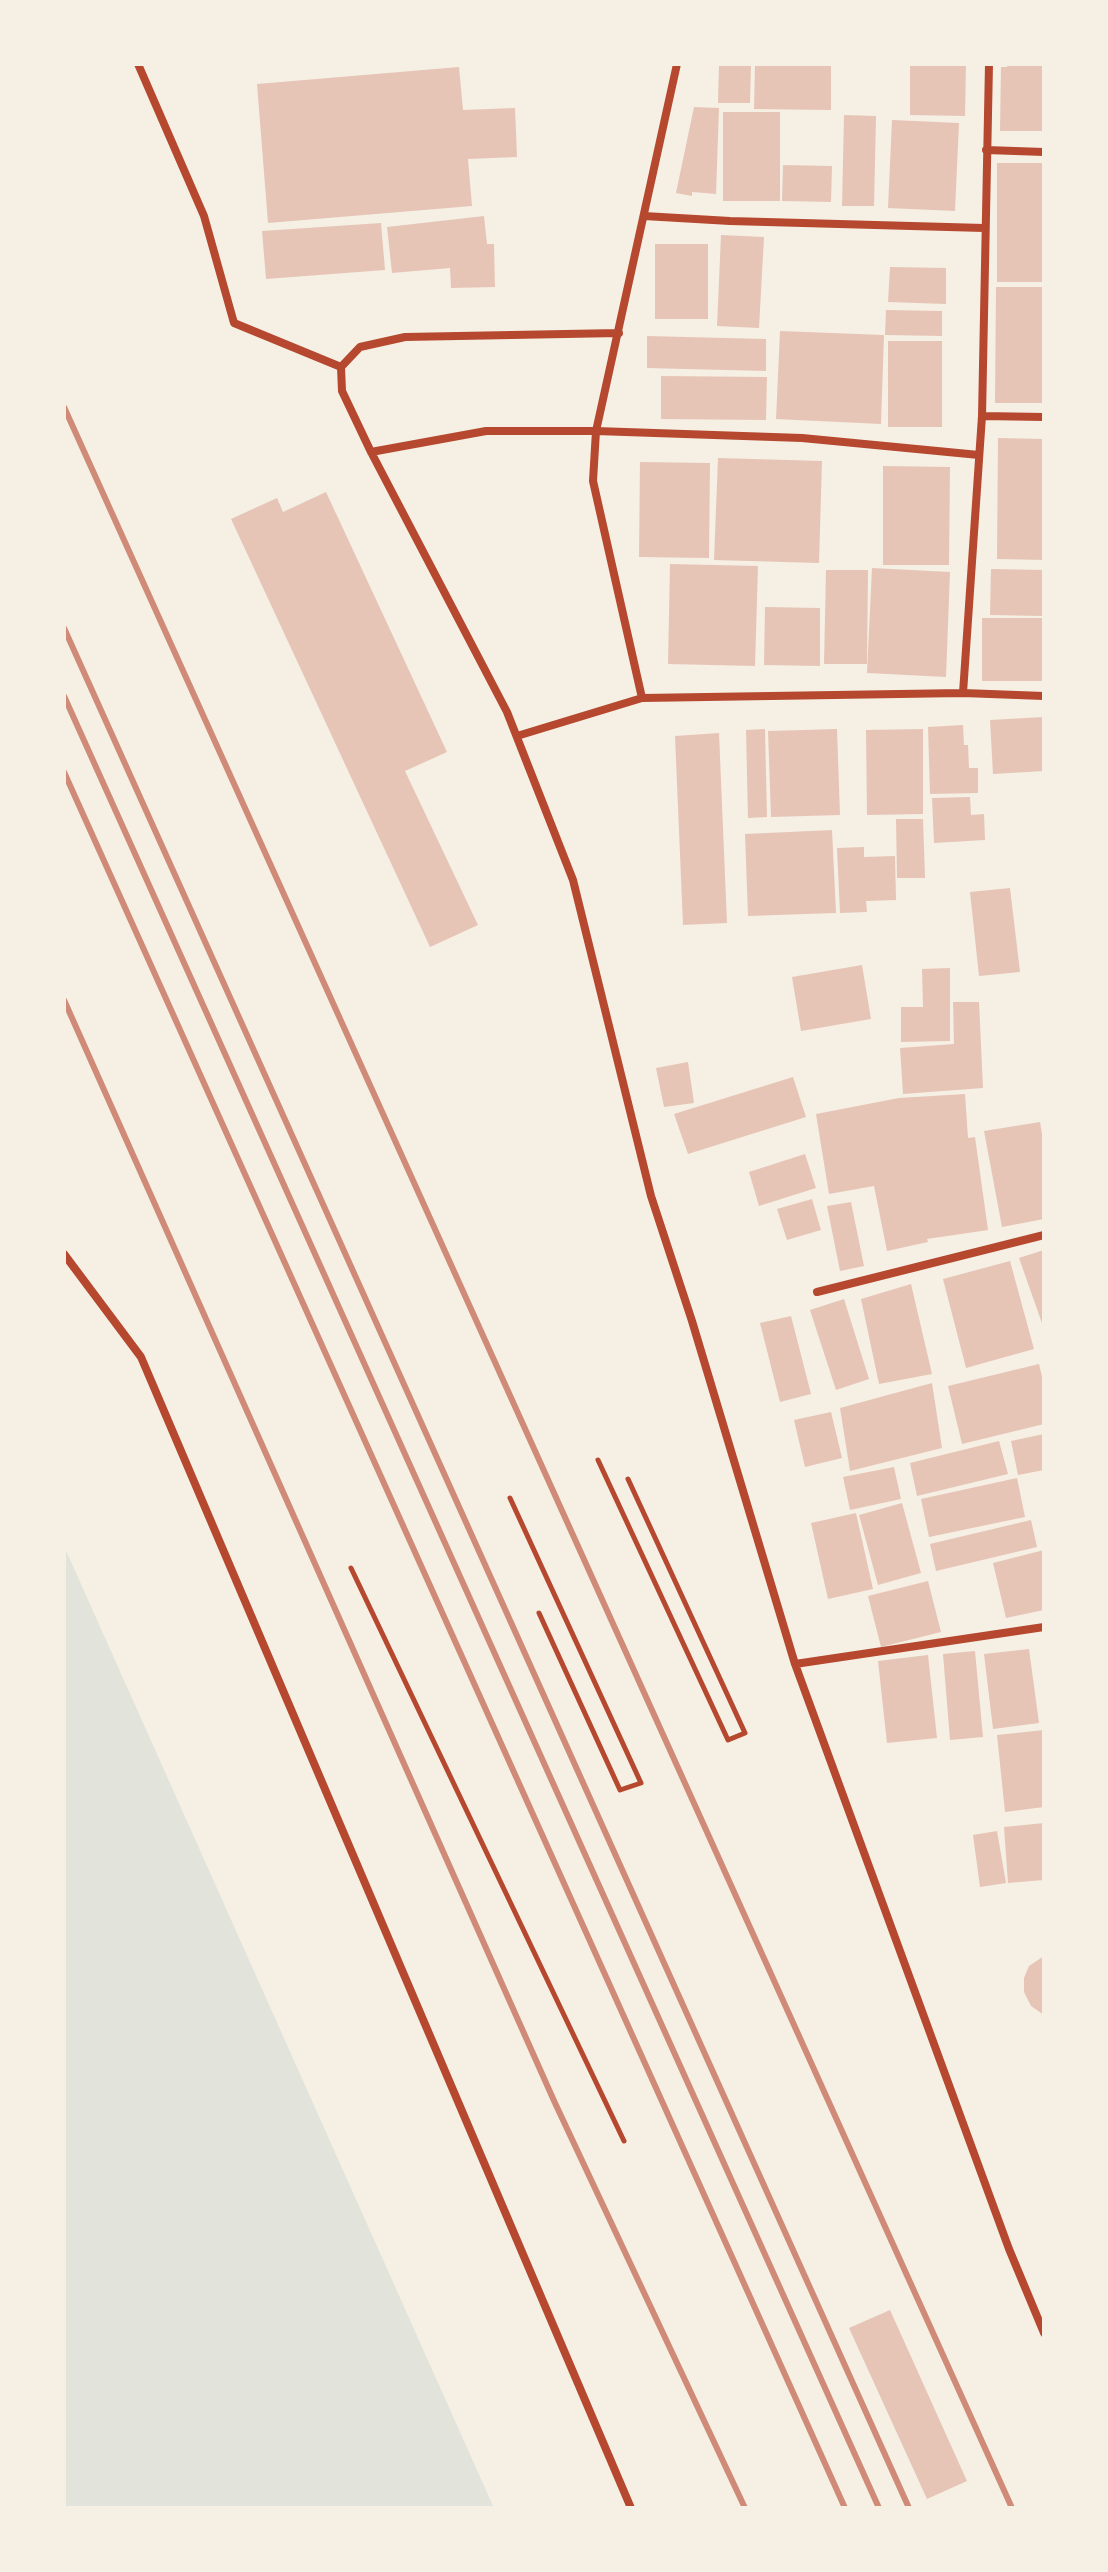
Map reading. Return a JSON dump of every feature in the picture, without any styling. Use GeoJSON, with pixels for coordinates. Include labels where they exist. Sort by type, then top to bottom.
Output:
{"type":"FeatureCollection","features":[{"type":"Feature","properties":{"kind":"street"},"geometry":{"type":"LineString","coordinates":[[138,64],[204,216],[234,323],[341,367]]}},
{"type":"Feature","properties":{"kind":"street"},"geometry":{"type":"LineString","coordinates":[[642,698],[593,481],[596,431],[677,64]]}},
{"type":"Feature","properties":{"kind":"street"},"geometry":{"type":"LineString","coordinates":[[963,693],[982,416],[989,64]]}},
{"type":"Feature","properties":{"kind":"street"},"geometry":{"type":"LineString","coordinates":[[986,150],[1044,152]]}},
{"type":"Feature","properties":{"kind":"street"},"geometry":{"type":"LineString","coordinates":[[644,216],[984,228]]}},
{"type":"Feature","properties":{"kind":"street"},"geometry":{"type":"LineString","coordinates":[[619,333],[405,337],[360,347],[341,367],[342,391],[507,712],[573,880],[651,1196],[692,1321],[795,1664],[1009,2249],[1044,2333]]}},
{"type":"Feature","properties":{"kind":"street"},"geometry":{"type":"LineString","coordinates":[[982,416],[1044,417]]}},
{"type":"Feature","properties":{"kind":"street"},"geometry":{"type":"LineString","coordinates":[[371,452],[486,431],[596,431],[802,438],[979,455]]}},
{"type":"Feature","properties":{"kind":"street"},"geometry":{"type":"LineString","coordinates":[[517,736],[642,698],[963,693],[1044,696]]}},
{"type":"Feature","properties":{"kind":"street"},"geometry":{"type":"LineString","coordinates":[[817,1292],[1044,1235]]}},
{"type":"Feature","properties":{"kind":"street"},"geometry":{"type":"LineString","coordinates":[[64,1254],[141,1357],[631,2508]]}},
{"type":"Feature","properties":{"kind":"street"},"geometry":{"type":"LineString","coordinates":[[795,1664],[1044,1627]]}},
{"type":"Feature","properties":{"kind":"path"},"geometry":{"type":"LineString","coordinates":[[598,1460],[728,1740],[745,1733],[628,1479]]}},
{"type":"Feature","properties":{"kind":"path"},"geometry":{"type":"LineString","coordinates":[[510,1498],[641,1783],[620,1790],[539,1613]]}},
{"type":"Feature","properties":{"kind":"path"},"geometry":{"type":"LineString","coordinates":[[351,1568],[624,2141]]}},
{"type":"Feature","properties":{"kind":"shaded area"},"geometry":{"type":"Polygon","coordinates":[[[64,1546],[494,2508],[64,2508],[64,1546]]]}},
{"type":"Feature","properties":{"kind":"building"},"geometry":{"type":"Polygon","coordinates":[[[719,64],[751,64],[750,103],[718,103],[719,64]]]}},
{"type":"Feature","properties":{"kind":"building"},"geometry":{"type":"Polygon","coordinates":[[[755,64],[831,64],[831,110],[754,109],[755,64]]]}},
{"type":"Feature","properties":{"kind":"building"},"geometry":{"type":"Polygon","coordinates":[[[910,64],[966,64],[965,116],[910,115],[910,64]]]}},
{"type":"Feature","properties":{"kind":"building"},"geometry":{"type":"Polygon","coordinates":[[[1007,64],[1044,64],[1044,131],[1000,131],[1001,67],[1007,67],[1007,64]]]}},
{"type":"Feature","properties":{"kind":"building"},"geometry":{"type":"Polygon","coordinates":[[[459,67],[463,110],[515,108],[517,157],[468,159],[472,206],[268,223],[257,84],[459,67]]]}},
{"type":"Feature","properties":{"kind":"building"},"geometry":{"type":"Polygon","coordinates":[[[694,107],[719,108],[716,194],[692,192],[692,196],[676,193],[694,107]]]}},
{"type":"Feature","properties":{"kind":"building"},"geometry":{"type":"Polygon","coordinates":[[[723,112],[780,112],[780,201],[723,201],[723,112]]]}},
{"type":"Feature","properties":{"kind":"building"},"geometry":{"type":"Polygon","coordinates":[[[844,115],[876,116],[874,206],[842,206],[844,115]]]}},
{"type":"Feature","properties":{"kind":"building"},"geometry":{"type":"Polygon","coordinates":[[[892,120],[959,123],[955,211],[888,208],[892,120]]]}},
{"type":"Feature","properties":{"kind":"building"},"geometry":{"type":"Polygon","coordinates":[[[997,163],[1044,163],[1044,282],[997,282],[997,163]]]}},
{"type":"Feature","properties":{"kind":"building"},"geometry":{"type":"Polygon","coordinates":[[[783,165],[832,166],[831,202],[782,201],[783,165]]]}},
{"type":"Feature","properties":{"kind":"building"},"geometry":{"type":"Polygon","coordinates":[[[484,216],[487,244],[494,244],[495,287],[451,288],[450,268],[392,273],[387,227],[484,216]]]}},
{"type":"Feature","properties":{"kind":"building"},"geometry":{"type":"Polygon","coordinates":[[[381,223],[385,270],[266,279],[262,231],[381,223]]]}},
{"type":"Feature","properties":{"kind":"building"},"geometry":{"type":"Polygon","coordinates":[[[721,235],[764,237],[759,328],[717,326],[721,235]]]}},
{"type":"Feature","properties":{"kind":"building"},"geometry":{"type":"Polygon","coordinates":[[[655,244],[708,244],[708,319],[655,319],[655,244]]]}},
{"type":"Feature","properties":{"kind":"building"},"geometry":{"type":"Polygon","coordinates":[[[890,267],[946,268],[946,304],[888,302],[890,267]]]}},
{"type":"Feature","properties":{"kind":"building"},"geometry":{"type":"Polygon","coordinates":[[[996,287],[1044,287],[1044,403],[995,403],[996,287]]]}},
{"type":"Feature","properties":{"kind":"building"},"geometry":{"type":"Polygon","coordinates":[[[886,310],[942,311],[942,336],[885,335],[886,310]]]}},
{"type":"Feature","properties":{"kind":"building"},"geometry":{"type":"Polygon","coordinates":[[[780,331],[884,335],[881,424],[776,419],[780,331]]]}},
{"type":"Feature","properties":{"kind":"building"},"geometry":{"type":"Polygon","coordinates":[[[647,336],[766,339],[766,371],[647,368],[647,336]]]}},
{"type":"Feature","properties":{"kind":"building"},"geometry":{"type":"Polygon","coordinates":[[[888,341],[942,341],[942,427],[888,427],[888,341]]]}},
{"type":"Feature","properties":{"kind":"building"},"geometry":{"type":"Polygon","coordinates":[[[661,376],[767,377],[766,420],[661,419],[661,376]]]}},
{"type":"Feature","properties":{"kind":"building"},"geometry":{"type":"Polygon","coordinates":[[[998,438],[1044,439],[1044,560],[997,559],[998,438]]]}},
{"type":"Feature","properties":{"kind":"building"},"geometry":{"type":"Polygon","coordinates":[[[718,458],[822,461],[819,563],[714,560],[718,458]]]}},
{"type":"Feature","properties":{"kind":"building"},"geometry":{"type":"Polygon","coordinates":[[[640,462],[710,463],[709,558],[639,557],[640,462]]]}},
{"type":"Feature","properties":{"kind":"building"},"geometry":{"type":"Polygon","coordinates":[[[883,466],[950,467],[949,565],[883,565],[883,466]]]}},
{"type":"Feature","properties":{"kind":"building"},"geometry":{"type":"Polygon","coordinates":[[[326,492],[447,752],[405,771],[478,925],[430,947],[231,519],[277,498],[283,512],[326,492]]]}},
{"type":"Feature","properties":{"kind":"building"},"geometry":{"type":"Polygon","coordinates":[[[670,564],[758,566],[755,666],[668,664],[670,564]]]}},
{"type":"Feature","properties":{"kind":"building"},"geometry":{"type":"Polygon","coordinates":[[[872,568],[950,572],[946,677],[867,673],[872,568]]]}},
{"type":"Feature","properties":{"kind":"building"},"geometry":{"type":"Polygon","coordinates":[[[991,569],[1044,570],[1044,616],[990,615],[991,569]]]}},
{"type":"Feature","properties":{"kind":"building"},"geometry":{"type":"Polygon","coordinates":[[[826,570],[868,570],[867,664],[824,664],[826,570]]]}},
{"type":"Feature","properties":{"kind":"building"},"geometry":{"type":"Polygon","coordinates":[[[765,607],[820,608],[820,666],[764,665],[765,607]]]}},
{"type":"Feature","properties":{"kind":"building"},"geometry":{"type":"Polygon","coordinates":[[[982,618],[1044,618],[1044,681],[982,681],[982,618]]]}},
{"type":"Feature","properties":{"kind":"building"},"geometry":{"type":"Polygon","coordinates":[[[1044,717],[1044,771],[993,774],[990,720],[1044,717]]]}},
{"type":"Feature","properties":{"kind":"building"},"geometry":{"type":"Polygon","coordinates":[[[963,725],[969,768],[978,768],[978,793],[930,794],[928,727],[963,725]]]}},
{"type":"Feature","properties":{"kind":"building"},"geometry":{"type":"Polygon","coordinates":[[[765,729],[767,817],[748,818],[746,730],[765,729]]]}},
{"type":"Feature","properties":{"kind":"building"},"geometry":{"type":"Polygon","coordinates":[[[837,729],[840,815],[771,817],[768,731],[837,729]]]}},
{"type":"Feature","properties":{"kind":"building"},"geometry":{"type":"Polygon","coordinates":[[[923,729],[923,814],[867,815],[866,730],[923,729]]]}},
{"type":"Feature","properties":{"kind":"building"},"geometry":{"type":"Polygon","coordinates":[[[719,733],[727,923],[683,925],[675,736],[719,733]]]}},
{"type":"Feature","properties":{"kind":"building"},"geometry":{"type":"Polygon","coordinates":[[[970,797],[971,815],[984,814],[985,840],[934,843],[932,798],[970,797]]]}},
{"type":"Feature","properties":{"kind":"building"},"geometry":{"type":"Polygon","coordinates":[[[896,819],[923,819],[925,878],[897,878],[896,819]]]}},
{"type":"Feature","properties":{"kind":"building"},"geometry":{"type":"Polygon","coordinates":[[[832,830],[836,913],[748,916],[745,834],[832,830]]]}},
{"type":"Feature","properties":{"kind":"building"},"geometry":{"type":"Polygon","coordinates":[[[864,847],[864,857],[895,856],[896,900],[866,901],[867,912],[840,913],[837,848],[864,847]]]}},
{"type":"Feature","properties":{"kind":"building"},"geometry":{"type":"Polygon","coordinates":[[[1010,888],[1020,972],[979,976],[970,892],[1010,888]]]}},
{"type":"Feature","properties":{"kind":"building"},"geometry":{"type":"Polygon","coordinates":[[[862,965],[871,1019],[801,1031],[792,977],[862,965]]]}},
{"type":"Feature","properties":{"kind":"building"},"geometry":{"type":"Polygon","coordinates":[[[950,968],[950,1041],[901,1042],[901,1007],[923,1007],[922,969],[950,968]]]}},
{"type":"Feature","properties":{"kind":"building"},"geometry":{"type":"Polygon","coordinates":[[[953,1002],[979,1002],[983,1088],[903,1094],[900,1048],[954,1044],[953,1002]]]}},
{"type":"Feature","properties":{"kind":"building"},"geometry":{"type":"Polygon","coordinates":[[[688,1062],[694,1103],[664,1107],[656,1068],[688,1062]]]}},
{"type":"Feature","properties":{"kind":"building"},"geometry":{"type":"Polygon","coordinates":[[[793,1077],[806,1117],[688,1154],[674,1114],[793,1077]]]}},
{"type":"Feature","properties":{"kind":"building"},"geometry":{"type":"Polygon","coordinates":[[[965,1094],[968,1138],[975,1137],[988,1230],[927,1239],[928,1242],[887,1251],[874,1186],[829,1194],[816,1114],[899,1098],[965,1094]]]}},
{"type":"Feature","properties":{"kind":"building"},"geometry":{"type":"Polygon","coordinates":[[[1040,1122],[1044,1146],[1044,1219],[1002,1227],[984,1131],[1040,1122]]]}},
{"type":"Feature","properties":{"kind":"building"},"geometry":{"type":"Polygon","coordinates":[[[805,1154],[816,1188],[759,1206],[749,1172],[805,1154]]]}},
{"type":"Feature","properties":{"kind":"building"},"geometry":{"type":"Polygon","coordinates":[[[812,1199],[821,1230],[787,1240],[777,1209],[812,1199]]]}},
{"type":"Feature","properties":{"kind":"building"},"geometry":{"type":"Polygon","coordinates":[[[851,1202],[864,1266],[840,1271],[827,1206],[851,1202]]]}},
{"type":"Feature","properties":{"kind":"building"},"geometry":{"type":"Polygon","coordinates":[[[1044,1250],[1044,1329],[1019,1258],[1044,1250]]]}},
{"type":"Feature","properties":{"kind":"building"},"geometry":{"type":"Polygon","coordinates":[[[1010,1261],[1034,1349],[966,1368],[943,1279],[1010,1261]]]}},
{"type":"Feature","properties":{"kind":"building"},"geometry":{"type":"Polygon","coordinates":[[[911,1284],[932,1374],[879,1384],[861,1299],[911,1284]]]}},
{"type":"Feature","properties":{"kind":"building"},"geometry":{"type":"Polygon","coordinates":[[[844,1299],[869,1379],[836,1390],[810,1310],[844,1299]]]}},
{"type":"Feature","properties":{"kind":"building"},"geometry":{"type":"Polygon","coordinates":[[[791,1316],[811,1394],[780,1402],[760,1323],[791,1316]]]}},
{"type":"Feature","properties":{"kind":"building"},"geometry":{"type":"Polygon","coordinates":[[[1039,1364],[1044,1385],[1044,1424],[962,1444],[948,1386],[1039,1364]]]}},
{"type":"Feature","properties":{"kind":"building"},"geometry":{"type":"Polygon","coordinates":[[[932,1383],[942,1448],[850,1471],[840,1408],[932,1383]]]}},
{"type":"Feature","properties":{"kind":"building"},"geometry":{"type":"Polygon","coordinates":[[[831,1412],[842,1458],[805,1467],[794,1420],[831,1412]]]}},
{"type":"Feature","properties":{"kind":"building"},"geometry":{"type":"Polygon","coordinates":[[[1044,1434],[1044,1470],[1018,1475],[1011,1441],[1044,1434]]]}},
{"type":"Feature","properties":{"kind":"building"},"geometry":{"type":"Polygon","coordinates":[[[999,1441],[1008,1474],[917,1496],[910,1463],[999,1441]]]}},
{"type":"Feature","properties":{"kind":"building"},"geometry":{"type":"Polygon","coordinates":[[[894,1467],[901,1499],[850,1510],[843,1477],[894,1467]]]}},
{"type":"Feature","properties":{"kind":"building"},"geometry":{"type":"Polygon","coordinates":[[[1017,1478],[1025,1517],[929,1537],[921,1499],[1017,1478]]]}},
{"type":"Feature","properties":{"kind":"building"},"geometry":{"type":"Polygon","coordinates":[[[902,1503],[921,1573],[878,1585],[859,1515],[902,1503]]]}},
{"type":"Feature","properties":{"kind":"building"},"geometry":{"type":"Polygon","coordinates":[[[856,1513],[873,1589],[828,1599],[811,1523],[856,1513]]]}},
{"type":"Feature","properties":{"kind":"building"},"geometry":{"type":"Polygon","coordinates":[[[1031,1520],[1037,1547],[936,1571],[930,1544],[1031,1520]]]}},
{"type":"Feature","properties":{"kind":"building"},"geometry":{"type":"Polygon","coordinates":[[[1044,1550],[1044,1610],[1006,1618],[993,1563],[1044,1550]]]}},
{"type":"Feature","properties":{"kind":"building"},"geometry":{"type":"Polygon","coordinates":[[[928,1581],[941,1632],[881,1647],[868,1596],[928,1581]]]}},
{"type":"Feature","properties":{"kind":"building"},"geometry":{"type":"Polygon","coordinates":[[[1029,1649],[1039,1723],[993,1729],[984,1654],[1029,1649]]]}},
{"type":"Feature","properties":{"kind":"building"},"geometry":{"type":"Polygon","coordinates":[[[975,1651],[983,1737],[950,1740],[943,1654],[975,1651]]]}},
{"type":"Feature","properties":{"kind":"building"},"geometry":{"type":"Polygon","coordinates":[[[928,1655],[937,1738],[887,1743],[878,1661],[928,1655]]]}},
{"type":"Feature","properties":{"kind":"building"},"geometry":{"type":"Polygon","coordinates":[[[1044,1730],[1044,1807],[1005,1812],[997,1735],[1044,1730]]]}},
{"type":"Feature","properties":{"kind":"building"},"geometry":{"type":"Polygon","coordinates":[[[1044,1823],[1044,1880],[1008,1883],[1004,1827],[1044,1823]]]}},
{"type":"Feature","properties":{"kind":"building"},"geometry":{"type":"Polygon","coordinates":[[[997,1831],[1006,1883],[980,1887],[973,1835],[997,1831]]]}},
{"type":"Feature","properties":{"kind":"building"},"geometry":{"type":"Polygon","coordinates":[[[1044,1956],[1044,2015],[1031,2006],[1024,1992],[1024,1978],[1029,1966],[1044,1956]]]}},
{"type":"Feature","properties":{"kind":"building"},"geometry":{"type":"Polygon","coordinates":[[[890,2310],[967,2481],[927,2499],[849,2328],[890,2310]]]}},
{"type":"Feature","properties":{"kind":"railway"},"geometry":{"type":"LineString","coordinates":[[64,407],[1012,2508]]}},
{"type":"Feature","properties":{"kind":"railway"},"geometry":{"type":"LineString","coordinates":[[64,628],[909,2508]]}},
{"type":"Feature","properties":{"kind":"railway"},"geometry":{"type":"LineString","coordinates":[[64,696],[879,2508]]}},
{"type":"Feature","properties":{"kind":"railway"},"geometry":{"type":"LineString","coordinates":[[64,772],[845,2508]]}},
{"type":"Feature","properties":{"kind":"railway"},"geometry":{"type":"LineString","coordinates":[[64,1000],[555,2103],[745,2508]]}}]}
